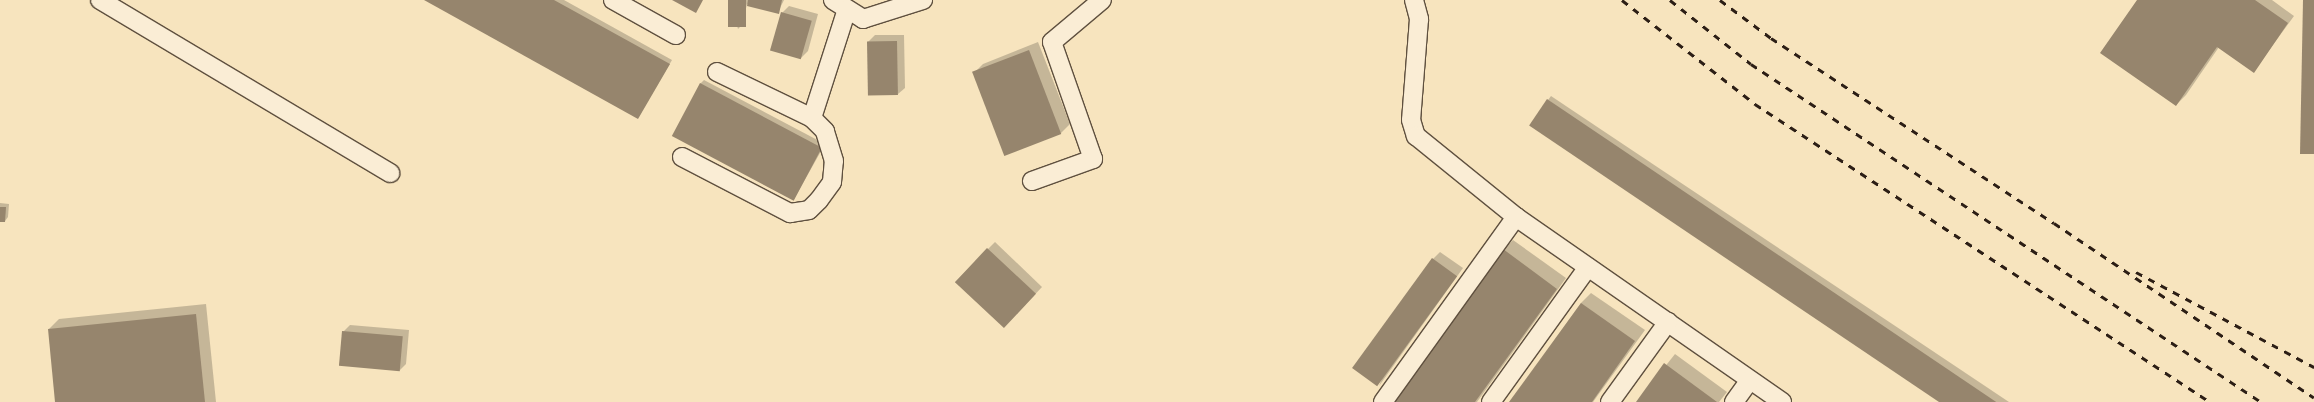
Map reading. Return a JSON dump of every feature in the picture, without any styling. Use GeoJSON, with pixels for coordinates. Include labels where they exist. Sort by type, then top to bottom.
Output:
{"type":"FeatureCollection","features":[{"type":"Feature","properties":{"kind":"lane"},"geometry":{"type":"LineString","coordinates":[[100,0],[390,173]]}},
{"type":"Feature","properties":{"kind":"lane"},"geometry":{"type":"LineString","coordinates":[[613,0],[676,35]]}},
{"type":"Feature","properties":{"kind":"lane"},"geometry":{"type":"LineString","coordinates":[[812,118],[840,4],[864,19],[923,0]]}},
{"type":"Feature","properties":{"kind":"lane"},"geometry":{"type":"LineString","coordinates":[[1032,181],[1093,159],[1052,42],[1102,0]]}},
{"type":"Feature","properties":{"kind":"lane"},"geometry":{"type":"LineString","coordinates":[[1414,0],[1419,18],[1411,120],[1416,136],[1516,217],[1782,402]]}},
{"type":"Feature","properties":{"kind":"lane"},"geometry":{"type":"LineString","coordinates":[[682,157],[790,213],[809,210],[819,200],[832,182],[834,161],[825,131],[812,118],[717,72]]}},
{"type":"Feature","properties":{"kind":"lane"},"geometry":{"type":"LineString","coordinates":[[1383,402],[1516,217]]}},
{"type":"Feature","properties":{"kind":"lane"},"geometry":{"type":"LineString","coordinates":[[1491,402],[1588,267]]}},
{"type":"Feature","properties":{"kind":"lane"},"geometry":{"type":"LineString","coordinates":[[1610,402],[1668,322]]}},
{"type":"Feature","properties":{"kind":"lane"},"geometry":{"type":"LineString","coordinates":[[1734,402],[1750,380]]}},
{"type":"Feature","properties":{"kind":"building"},"geometry":{"type":"Polygon","coordinates":[[[424,0],[554,0],[670,64],[638,119],[424,0]]]}},
{"type":"Feature","properties":{"kind":"building"},"geometry":{"type":"Polygon","coordinates":[[[672,0],[703,0],[696,13],[672,0]]]}},
{"type":"Feature","properties":{"kind":"building"},"geometry":{"type":"Polygon","coordinates":[[[728,0],[746,0],[746,27],[728,27],[728,0]]]}},
{"type":"Feature","properties":{"kind":"building"},"geometry":{"type":"Polygon","coordinates":[[[748,0],[782,0],[779,14],[747,6],[748,0]]]}},
{"type":"Feature","properties":{"kind":"building"},"geometry":{"type":"Polygon","coordinates":[[[2137,0],[2255,0],[2288,23],[2254,73],[2217,47],[2176,106],[2100,53],[2137,0]]]}},
{"type":"Feature","properties":{"kind":"building"},"geometry":{"type":"Polygon","coordinates":[[[2303,0],[2314,0],[2314,154],[2300,154],[2303,0]]]}},
{"type":"Feature","properties":{"kind":"building"},"geometry":{"type":"Polygon","coordinates":[[[781,12],[812,21],[801,59],[770,50],[781,12]]]}},
{"type":"Feature","properties":{"kind":"building"},"geometry":{"type":"Polygon","coordinates":[[[897,41],[898,95],[868,96],[867,42],[897,41]]]}},
{"type":"Feature","properties":{"kind":"building"},"geometry":{"type":"Polygon","coordinates":[[[1029,50],[1061,134],[1004,156],[972,72],[1029,50]]]}},
{"type":"Feature","properties":{"kind":"building"},"geometry":{"type":"Polygon","coordinates":[[[700,83],[822,148],[794,201],[672,136],[700,83]]]}},
{"type":"Feature","properties":{"kind":"building"},"geometry":{"type":"Polygon","coordinates":[[[1547,99],[1996,402],[1939,402],[1529,126],[1547,99]]]}},
{"type":"Feature","properties":{"kind":"building"},"geometry":{"type":"Polygon","coordinates":[[[0,207],[6,207],[5,222],[0,222],[0,207]]]}},
{"type":"Feature","properties":{"kind":"building"},"geometry":{"type":"Polygon","coordinates":[[[987,248],[1036,294],[1004,328],[955,282],[987,248]]]}},
{"type":"Feature","properties":{"kind":"building"},"geometry":{"type":"Polygon","coordinates":[[[1503,249],[1557,289],[1475,402],[1392,402],[1503,249]]]}},
{"type":"Feature","properties":{"kind":"building"},"geometry":{"type":"Polygon","coordinates":[[[1432,258],[1457,276],[1377,386],[1352,368],[1432,258]]]}},
{"type":"Feature","properties":{"kind":"building"},"geometry":{"type":"Polygon","coordinates":[[[1581,303],[1635,341],[1592,402],[1509,402],[1581,303]]]}},
{"type":"Feature","properties":{"kind":"building"},"geometry":{"type":"Polygon","coordinates":[[[196,314],[205,402],[55,402],[48,329],[196,314]]]}},
{"type":"Feature","properties":{"kind":"building"},"geometry":{"type":"Polygon","coordinates":[[[342,331],[403,336],[400,371],[339,366],[342,331]]]}},
{"type":"Feature","properties":{"kind":"building"},"geometry":{"type":"Polygon","coordinates":[[[1664,363],[1717,402],[1636,402],[1664,363]]]}},
{"type":"Feature","properties":{"kind":"railway"},"geometry":{"type":"LineString","coordinates":[[1622,0],[1755,104],[2210,402]]}},
{"type":"Feature","properties":{"kind":"railway"},"geometry":{"type":"LineString","coordinates":[[1670,0],[1751,64],[2261,402]]}},
{"type":"Feature","properties":{"kind":"railway"},"geometry":{"type":"LineString","coordinates":[[1720,0],[1771,38],[2054,223],[2314,398]]}},
{"type":"Feature","properties":{"kind":"railway"},"geometry":{"type":"LineString","coordinates":[[2136,272],[2314,367]]}}]}
